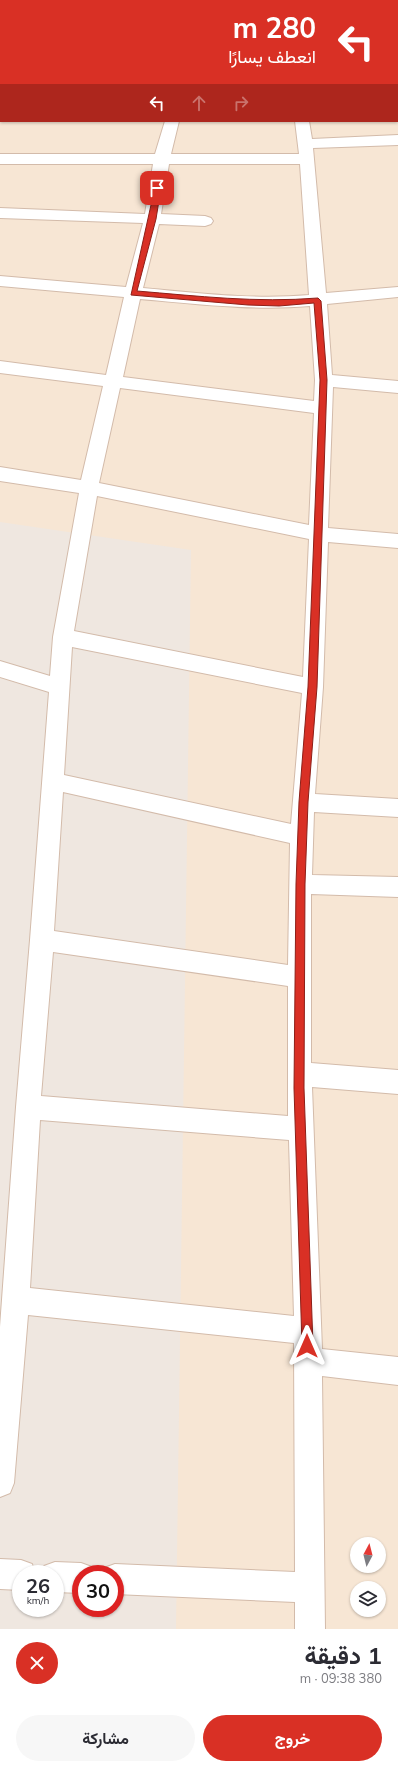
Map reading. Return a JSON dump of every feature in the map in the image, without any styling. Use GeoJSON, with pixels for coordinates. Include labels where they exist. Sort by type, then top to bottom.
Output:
{"type":"FeatureCollection","features":[{"type":"Feature","properties":{"kind":"street"},"geometry":{"type":"LineString","coordinates":[[0,1483],[16,1300],[28,1107],[42,940],[63,637],[89,488],[133,293],[152,219],[162,158],[172,122]]}},
{"type":"Feature","properties":{"kind":"street"},"geometry":{"type":"LineString","coordinates":[[302,122],[307,151],[324,380],[321,408],[313,687],[303,802],[303,836],[300,884],[299,1074],[308,1331],[307,1361],[310,1629]]}},
{"type":"Feature","properties":{"kind":"street"},"geometry":{"type":"LineString","coordinates":[[0,159],[162,158],[307,151],[398,140]]}},
{"type":"Feature","properties":{"kind":"street"},"geometry":{"type":"LineString","coordinates":[[0,213],[205,222]]}},
{"type":"Feature","properties":{"kind":"street"},"geometry":{"type":"LineString","coordinates":[[0,281],[248,303],[279,304],[398,292]]}},
{"type":"Feature","properties":{"kind":"street"},"geometry":{"type":"LineString","coordinates":[[0,367],[321,408]]}},
{"type":"Feature","properties":{"kind":"street"},"geometry":{"type":"LineString","coordinates":[[324,380],[398,387]]}},
{"type":"Feature","properties":{"kind":"street"},"geometry":{"type":"LineString","coordinates":[[0,474],[89,488],[318,534],[398,541]]}},
{"type":"Feature","properties":{"kind":"street"},"geometry":{"type":"LineString","coordinates":[[63,637],[313,687]]}},
{"type":"Feature","properties":{"kind":"street"},"geometry":{"type":"LineString","coordinates":[[0,669],[59,687]]}},
{"type":"Feature","properties":{"kind":"street"},"geometry":{"type":"LineString","coordinates":[[52,781],[303,836]]}},
{"type":"Feature","properties":{"kind":"street"},"geometry":{"type":"LineString","coordinates":[[303,802],[398,808]]}},
{"type":"Feature","properties":{"kind":"street"},"geometry":{"type":"LineString","coordinates":[[300,884],[398,887]]}},
{"type":"Feature","properties":{"kind":"street"},"geometry":{"type":"LineString","coordinates":[[42,940],[300,977]]}},
{"type":"Feature","properties":{"kind":"street"},"geometry":{"type":"LineString","coordinates":[[299,1074],[398,1082]]}},
{"type":"Feature","properties":{"kind":"street"},"geometry":{"type":"LineString","coordinates":[[28,1107],[300,1129]]}},
{"type":"Feature","properties":{"kind":"street"},"geometry":{"type":"LineString","coordinates":[[16,1300],[308,1331]]}},
{"type":"Feature","properties":{"kind":"street"},"geometry":{"type":"LineString","coordinates":[[307,1361],[398,1371]]}},
{"type":"Feature","properties":{"kind":"street"},"geometry":{"type":"LineString","coordinates":[[0,1574],[12,1575]]}},
{"type":"Feature","properties":{"kind":"street"},"geometry":{"type":"LineString","coordinates":[[124,1579],[310,1588]]}},
{"type":"Feature","properties":{"kind":"shaded area"},"geometry":{"type":"Polygon","coordinates":[[[0,122],[398,122],[398,1629],[0,1629],[0,122]]]}},
{"type":"Feature","properties":{"kind":"shaded area"},"geometry":{"type":"Polygon","coordinates":[[[0,522],[191,550],[176,1629],[0,1629],[0,522]]]}},
{"type":"Feature","properties":{"kind":"route"},"geometry":{"type":"LineString","coordinates":[[157,188],[152,219],[133,293],[248,303],[279,304],[318,301],[324,380],[321,408],[313,687],[303,802],[303,836],[300,884],[299,1088],[308,1331],[307,1346]]}}]}
